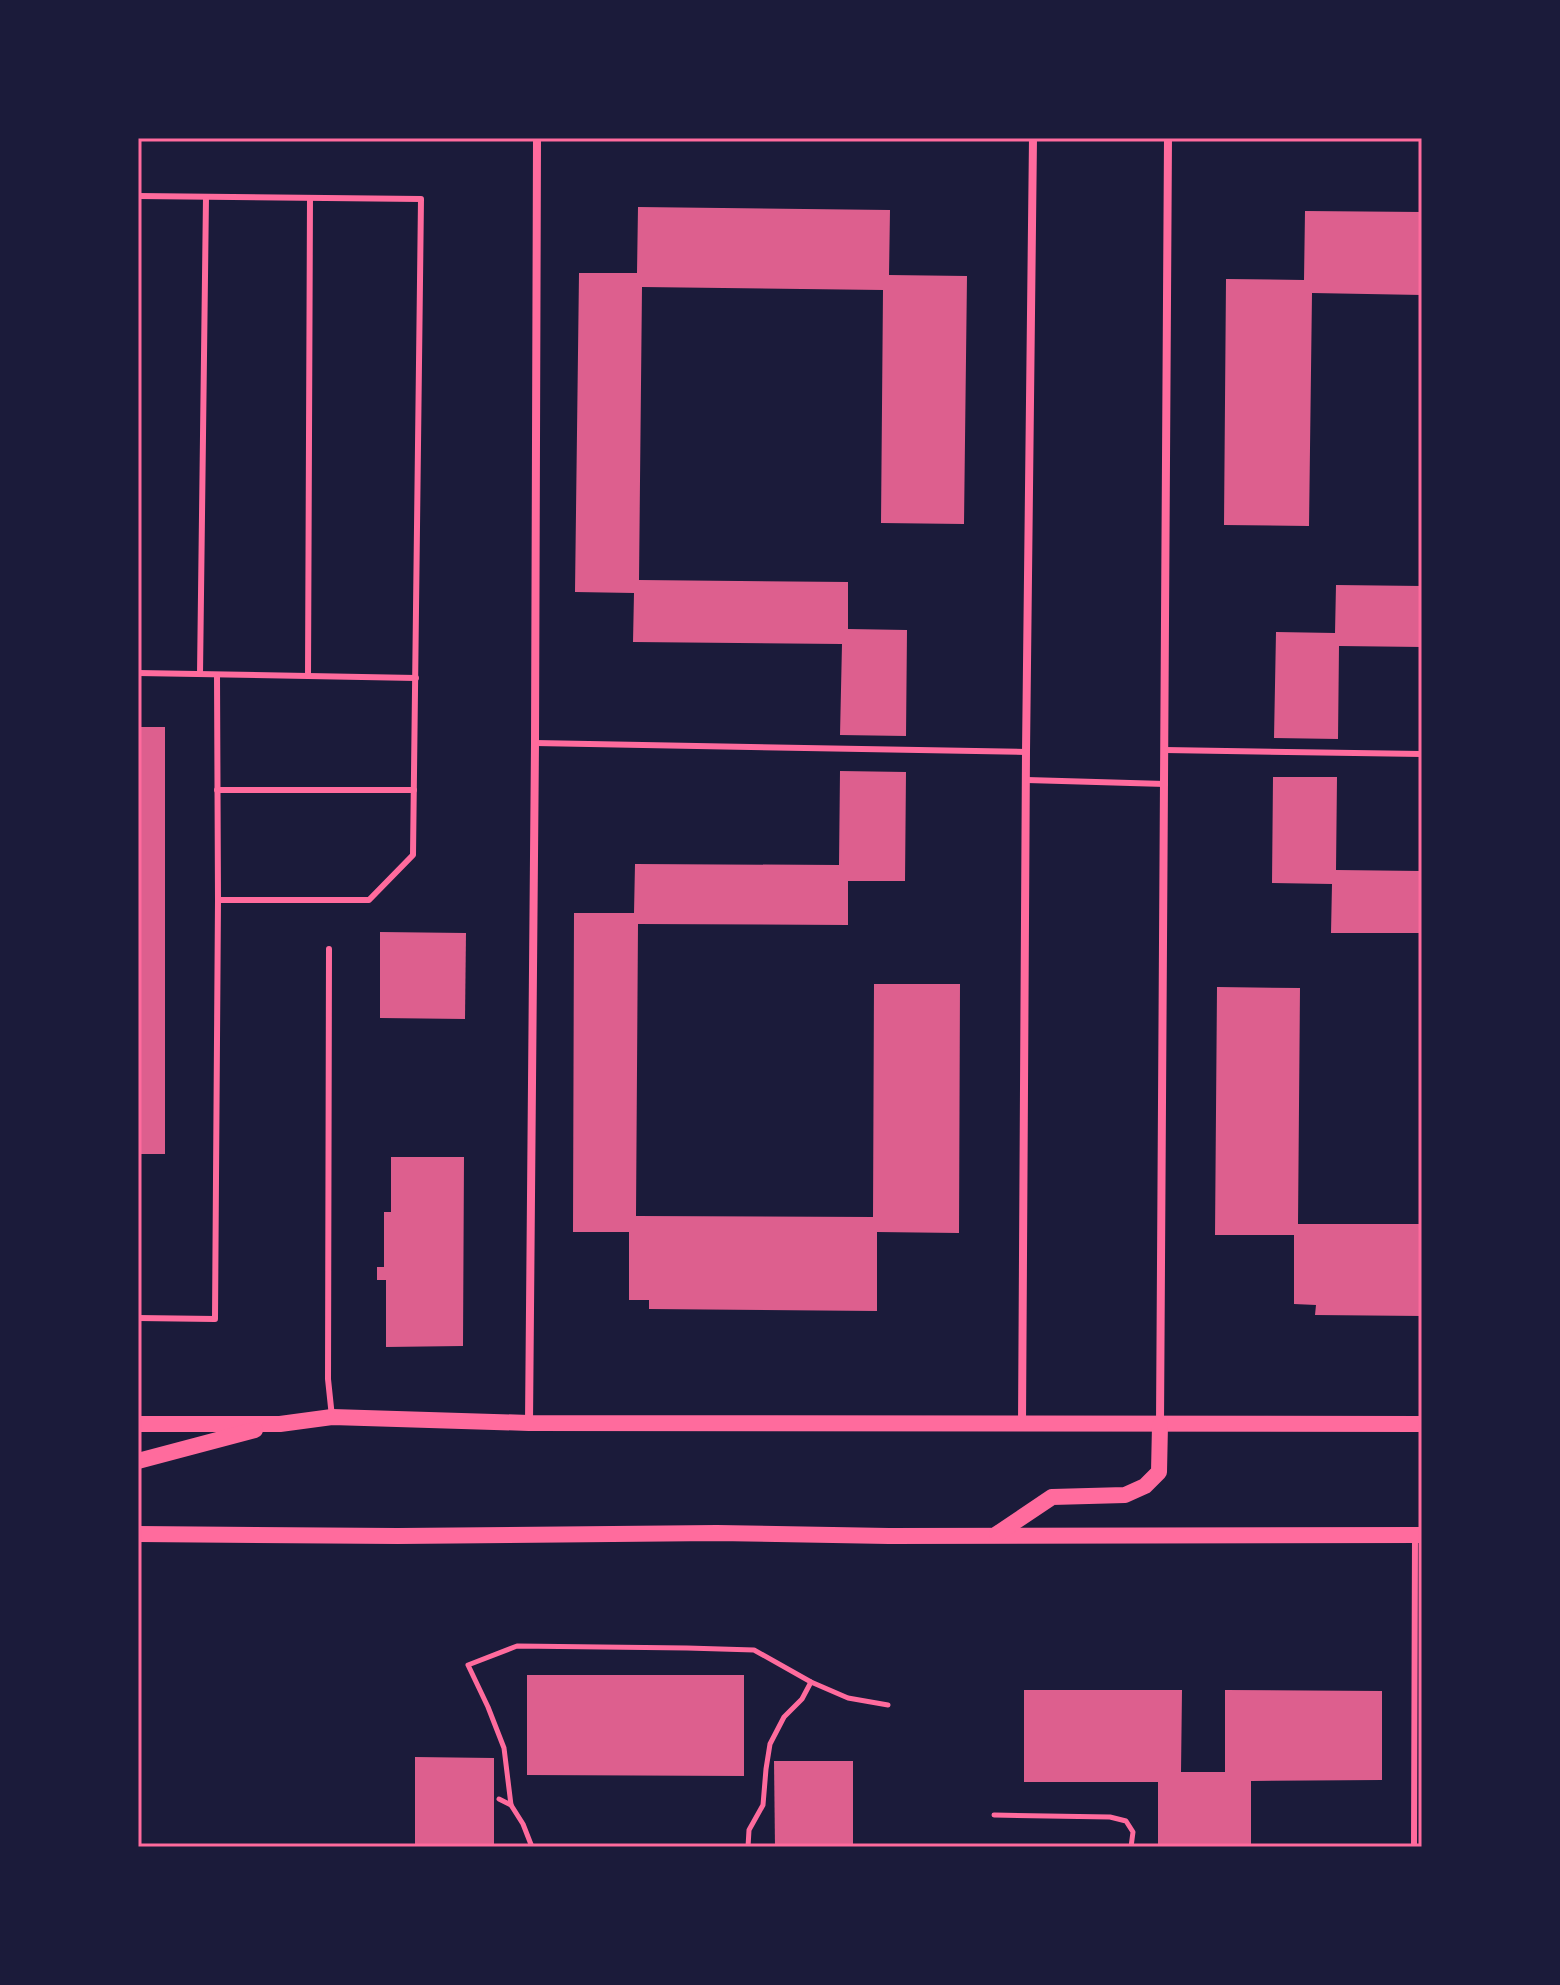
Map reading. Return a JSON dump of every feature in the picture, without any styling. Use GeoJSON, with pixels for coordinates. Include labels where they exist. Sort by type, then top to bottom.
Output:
{"type":"FeatureCollection","features":[{"type":"Feature","properties":{"kind":"main road"},"geometry":{"type":"LineString","coordinates":[[138,1461],[280,1424],[332,1417],[529,1423],[1422,1424]]}},
{"type":"Feature","properties":{"kind":"main road"},"geometry":{"type":"LineString","coordinates":[[138,1424],[280,1424]]}},
{"type":"Feature","properties":{"kind":"main road"},"geometry":{"type":"LineString","coordinates":[[996,1535],[1052,1497],[1125,1495],[1145,1486],[1159,1472],[1160,1425]]}},
{"type":"Feature","properties":{"kind":"main road"},"geometry":{"type":"LineString","coordinates":[[138,1534],[1418,1535]]}},
{"type":"Feature","properties":{"kind":"street"},"geometry":{"type":"LineString","coordinates":[[529,1423],[537,138]]}},
{"type":"Feature","properties":{"kind":"street"},"geometry":{"type":"LineString","coordinates":[[1022,1424],[1033,138]]}},
{"type":"Feature","properties":{"kind":"street"},"geometry":{"type":"LineString","coordinates":[[1160,1425],[1168,138]]}},
{"type":"Feature","properties":{"kind":"lane"},"geometry":{"type":"LineString","coordinates":[[138,196],[421,199],[413,855],[369,900],[218,900]]}},
{"type":"Feature","properties":{"kind":"lane"},"geometry":{"type":"LineString","coordinates":[[200,674],[206,197]]}},
{"type":"Feature","properties":{"kind":"lane"},"geometry":{"type":"LineString","coordinates":[[308,676],[310,198]]}},
{"type":"Feature","properties":{"kind":"lane"},"geometry":{"type":"LineString","coordinates":[[138,673],[416,678]]}},
{"type":"Feature","properties":{"kind":"lane"},"geometry":{"type":"LineString","coordinates":[[138,1318],[215,1319],[217,675]]}},
{"type":"Feature","properties":{"kind":"lane"},"geometry":{"type":"LineString","coordinates":[[535,743],[1026,752]]}},
{"type":"Feature","properties":{"kind":"lane"},"geometry":{"type":"LineString","coordinates":[[1165,750],[1422,754]]}},
{"type":"Feature","properties":{"kind":"lane"},"geometry":{"type":"LineString","coordinates":[[1027,780],[1165,784]]}},
{"type":"Feature","properties":{"kind":"lane"},"geometry":{"type":"LineString","coordinates":[[217,790],[414,790]]}},
{"type":"Feature","properties":{"kind":"lane"},"geometry":{"type":"LineString","coordinates":[[329,949],[328,1379],[332,1417]]}},
{"type":"Feature","properties":{"kind":"lane"},"geometry":{"type":"LineString","coordinates":[[1414,1847],[1418,1535]]}},
{"type":"Feature","properties":{"kind":"path"},"geometry":{"type":"LineString","coordinates":[[532,1847],[511,1805],[504,1748],[468,1665],[497,1652],[517,1646],[754,1650],[811,1682],[848,1698],[888,1705]]}},
{"type":"Feature","properties":{"kind":"path"},"geometry":{"type":"LineString","coordinates":[[748,1847],[749,1830],[763,1805],[770,1744],[784,1717],[802,1699],[811,1682]]}},
{"type":"Feature","properties":{"kind":"path"},"geometry":{"type":"LineString","coordinates":[[499,1799],[511,1805]]}},
{"type":"Feature","properties":{"kind":"path"},"geometry":{"type":"LineString","coordinates":[[994,1815],[1110,1817],[1126,1821],[1133,1832],[1131,1847]]}},
{"type":"Feature","properties":{"kind":"building"},"geometry":{"type":"Polygon","coordinates":[[[638,207],[890,210],[889,275],[967,276],[964,524],[881,523],[883,290],[642,287],[639,580],[848,582],[848,629],[907,630],[906,736],[840,735],[842,644],[633,642],[634,593],[575,592],[579,273],[637,273],[638,207]]]}},
{"type":"Feature","properties":{"kind":"building"},"geometry":{"type":"Polygon","coordinates":[[[1305,211],[1422,212],[1422,295],[1312,293],[1309,526],[1224,525],[1226,279],[1304,280],[1305,211]]]}},
{"type":"Feature","properties":{"kind":"building"},"geometry":{"type":"Polygon","coordinates":[[[1336,585],[1422,586],[1422,647],[1339,646],[1338,739],[1274,738],[1276,632],[1335,633],[1336,585]]]}},
{"type":"Feature","properties":{"kind":"building"},"geometry":{"type":"Polygon","coordinates":[[[138,727],[165,727],[165,1154],[138,1154],[138,727]]]}},
{"type":"Feature","properties":{"kind":"building"},"geometry":{"type":"Polygon","coordinates":[[[840,771],[906,772],[905,881],[848,881],[848,925],[638,924],[636,1216],[873,1217],[874,984],[960,984],[959,1233],[877,1232],[877,1311],[649,1309],[649,1300],[629,1300],[629,1232],[573,1232],[574,913],[634,913],[635,864],[839,865],[840,771]]]}},
{"type":"Feature","properties":{"kind":"building"},"geometry":{"type":"Polygon","coordinates":[[[1273,777],[1337,777],[1336,870],[1422,871],[1422,933],[1331,933],[1332,884],[1272,883],[1273,777]]]}},
{"type":"Feature","properties":{"kind":"building"},"geometry":{"type":"Polygon","coordinates":[[[380,932],[466,933],[465,1019],[380,1018],[380,932]]]}},
{"type":"Feature","properties":{"kind":"building"},"geometry":{"type":"Polygon","coordinates":[[[1217,987],[1300,988],[1298,1224],[1422,1224],[1422,1316],[1315,1315],[1316,1305],[1294,1304],[1294,1235],[1215,1235],[1217,987]]]}},
{"type":"Feature","properties":{"kind":"building"},"geometry":{"type":"Polygon","coordinates":[[[391,1157],[464,1157],[463,1346],[386,1347],[386,1280],[377,1280],[377,1267],[384,1267],[384,1212],[391,1212],[391,1157]]]}},
{"type":"Feature","properties":{"kind":"building"},"geometry":{"type":"Polygon","coordinates":[[[527,1675],[744,1675],[744,1776],[527,1775],[527,1675]]]}},
{"type":"Feature","properties":{"kind":"building"},"geometry":{"type":"Polygon","coordinates":[[[1024,1690],[1182,1690],[1181,1772],[1225,1772],[1225,1690],[1382,1691],[1382,1780],[1251,1781],[1251,1847],[1158,1847],[1158,1782],[1024,1782],[1024,1690]]]}},
{"type":"Feature","properties":{"kind":"building"},"geometry":{"type":"Polygon","coordinates":[[[415,1757],[494,1758],[494,1847],[415,1847],[415,1757]]]}},
{"type":"Feature","properties":{"kind":"building"},"geometry":{"type":"Polygon","coordinates":[[[774,1761],[853,1761],[853,1847],[775,1847],[774,1761]]]}}]}
